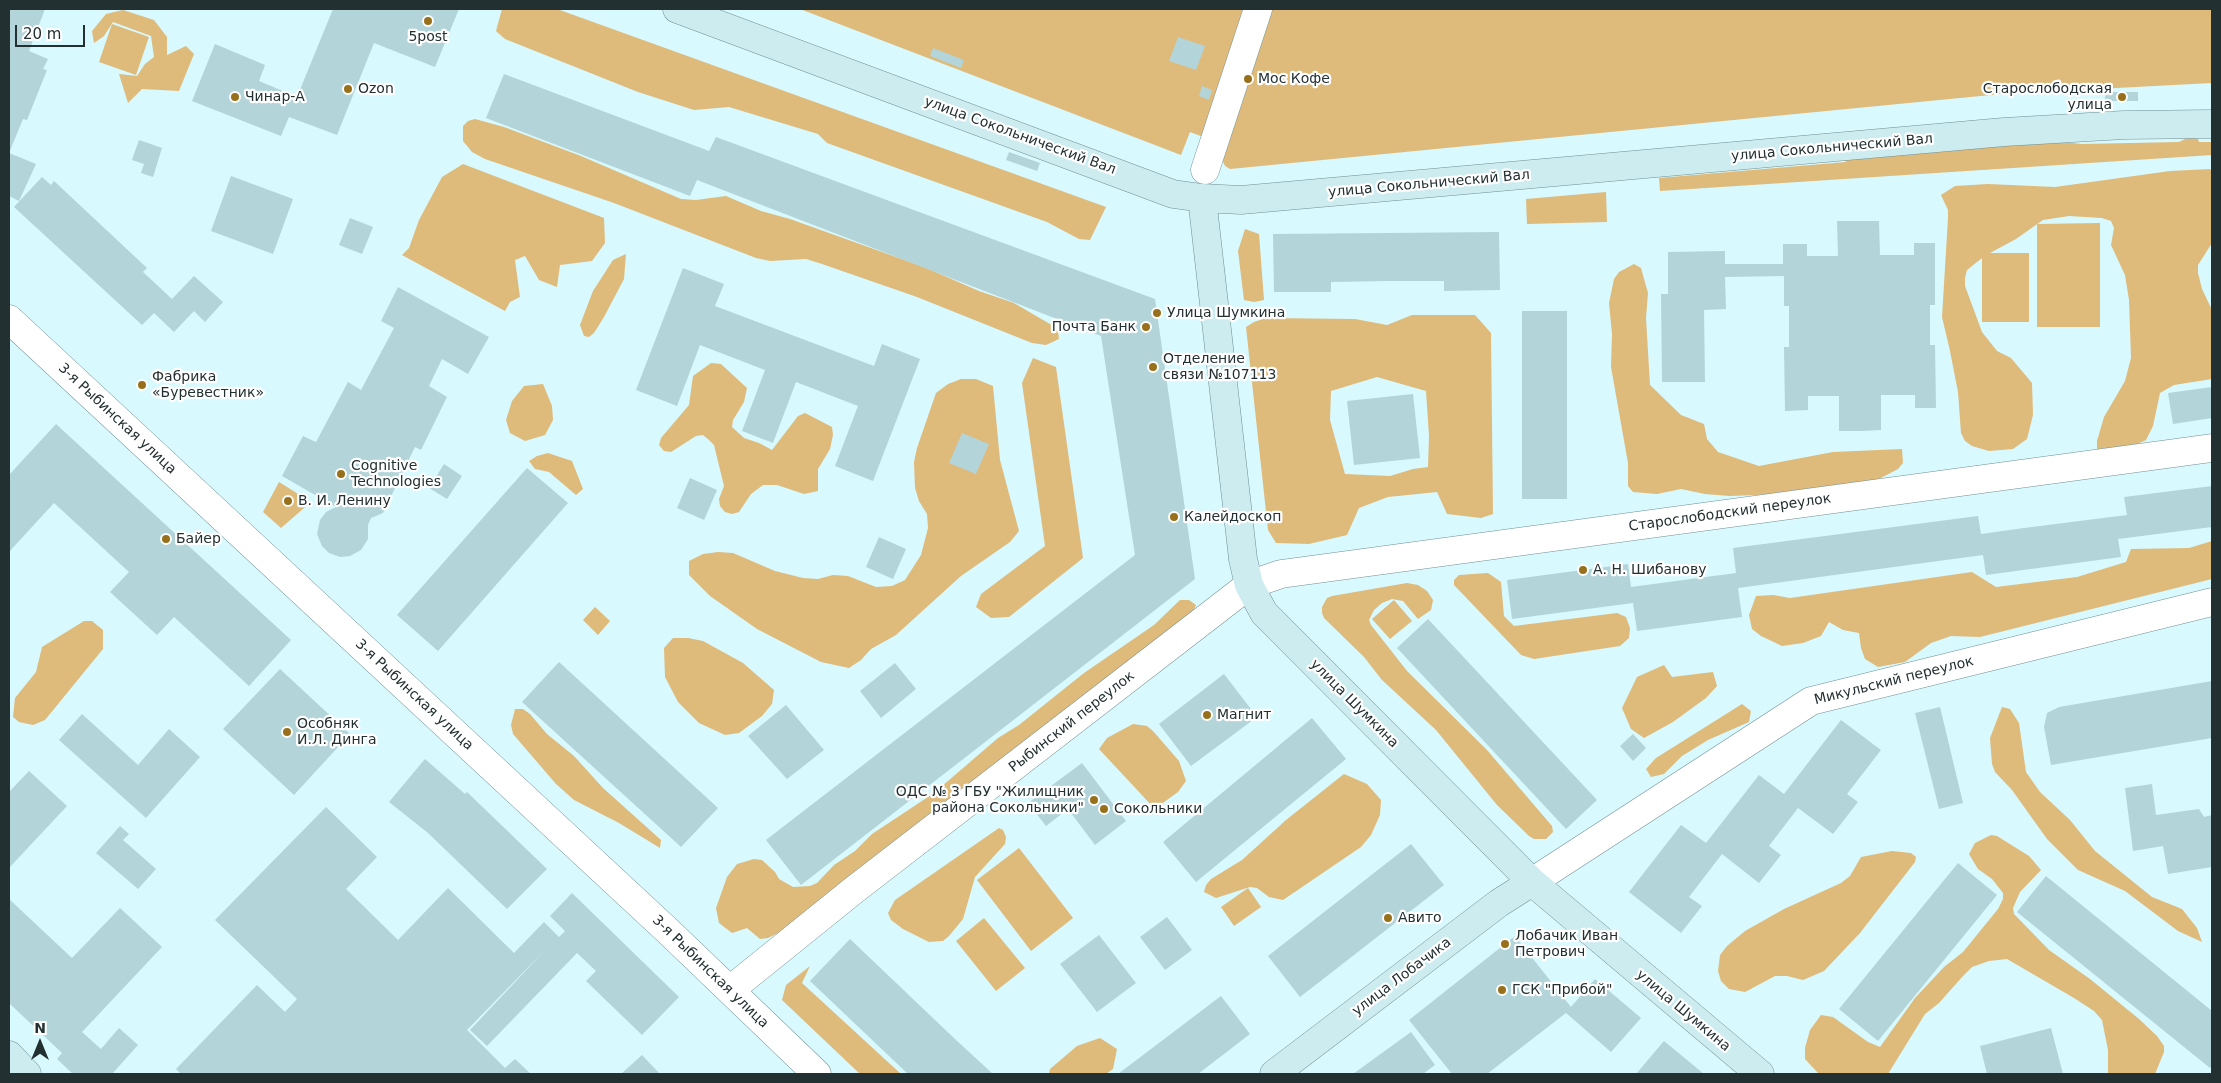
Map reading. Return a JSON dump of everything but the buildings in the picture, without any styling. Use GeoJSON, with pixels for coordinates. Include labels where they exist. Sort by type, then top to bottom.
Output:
{"type":"FeatureCollection","features":[{"type":"Feature","properties":{"kind":"main road","name":"улица Сокольнический Вал"},"geometry":{"type":"LineString","coordinates":[[677,9],[1173,194],[1202,198],[1261,198],[2004,132],[2124,125],[2212,124]]}},
{"type":"Feature","properties":{"kind":"main road","name":"улица Шумкина"},"geometry":{"type":"LineString","coordinates":[[1202,198],[1243,559],[1249,586],[1264,613],[1532,882],[1760,1074]]}},
{"type":"Feature","properties":{"kind":"main road","name":"улица Лобачика"},"geometry":{"type":"LineString","coordinates":[[1274,1074],[1499,903],[1532,882]]}},
{"type":"Feature","properties":{"kind":"street"},"geometry":{"type":"LineString","coordinates":[[1205,170],[1258,9]]}},
{"type":"Feature","properties":{"kind":"street","name":"3-я Рыбинская улица"},"geometry":{"type":"LineString","coordinates":[[9,319],[730,990],[817,1074]]}},
{"type":"Feature","properties":{"kind":"street","name":"Старослободский переулок"},"geometry":{"type":"LineString","coordinates":[[1249,586],[1281,574],[2212,448]]}},
{"type":"Feature","properties":{"kind":"street","name":"Рыбинский переулок"},"geometry":{"type":"LineString","coordinates":[[730,990],[854,890],[1249,586]]}},
{"type":"Feature","properties":{"kind":"street","name":"Микульский переулок"},"geometry":{"type":"LineString","coordinates":[[1532,882],[1811,701],[2212,602]]}},
{"type":"Feature","properties":{"kind":"shaded area"},"geometry":{"type":"Polygon","coordinates":[[[502,9],[557,9],[1106,207],[1090,240],[1079,239],[1047,222],[827,143],[818,134],[729,107],[694,110],[638,92],[505,39],[496,31],[502,9]]]}},
{"type":"Feature","properties":{"kind":"shaded area"},"geometry":{"type":"Polygon","coordinates":[[[800,9],[2212,9],[2212,83],[2001,94],[1230,169],[1225,166],[1214,141],[1190,132],[1181,155],[800,9]]]}},
{"type":"Feature","properties":{"kind":"shaded area"},"geometry":{"type":"Polygon","coordinates":[[[123,10],[154,20],[167,37],[167,55],[186,46],[194,54],[179,91],[142,89],[128,103],[119,74],[137,76],[145,64],[154,57],[151,36],[113,22],[104,36],[94,43],[92,31],[106,14],[123,10]]]}},
{"type":"Feature","properties":{"kind":"shaded area"},"geometry":{"type":"Polygon","coordinates":[[[112,24],[149,37],[136,75],[99,62],[112,24]]]}},
{"type":"Feature","properties":{"kind":"shaded area"},"geometry":{"type":"Polygon","coordinates":[[[475,119],[504,127],[581,156],[681,199],[696,200],[726,196],[761,211],[790,219],[924,267],[979,291],[1014,303],[1055,327],[1058,331],[1059,339],[1046,345],[1032,343],[917,297],[806,259],[770,261],[756,258],[614,203],[485,159],[472,152],[463,141],[463,126],[468,121],[475,119]]]}},
{"type":"Feature","properties":{"kind":"shaded area"},"geometry":{"type":"Polygon","coordinates":[[[2189,137],[2198,139],[2199,142],[2212,142],[2212,155],[1660,191],[1659,178],[1846,162],[1844,159],[2056,141],[2081,144],[2179,142],[2189,137]]]}},
{"type":"Feature","properties":{"kind":"shaded area"},"geometry":{"type":"Polygon","coordinates":[[[463,164],[604,218],[605,243],[592,261],[560,265],[557,287],[539,280],[525,256],[515,260],[520,297],[510,302],[505,311],[402,255],[409,248],[419,220],[442,177],[463,164]]]}},
{"type":"Feature","properties":{"kind":"shaded area"},"geometry":{"type":"Polygon","coordinates":[[[2210,169],[2212,172],[2212,243],[2198,265],[2198,273],[2202,289],[2212,310],[2212,379],[2174,385],[2160,393],[2153,426],[2146,440],[2131,447],[2097,449],[2097,441],[2104,417],[2125,381],[2131,358],[2129,300],[2125,275],[2111,245],[2114,228],[2111,221],[2102,218],[2069,216],[2043,220],[2016,239],[1990,253],[2029,253],[2029,322],[1982,322],[1982,258],[1967,270],[1965,278],[1965,286],[1982,332],[1997,351],[2011,358],[2032,383],[2033,415],[2027,439],[2013,449],[1989,451],[1972,446],[1965,441],[1961,433],[1958,392],[1942,317],[1948,210],[1941,195],[1955,186],[1988,184],[2055,187],[2170,171],[2210,169]]]}},
{"type":"Feature","properties":{"kind":"shaded area"},"geometry":{"type":"Polygon","coordinates":[[[1606,192],[1607,222],[1527,224],[1526,199],[1606,192]]]}},
{"type":"Feature","properties":{"kind":"shaded area"},"geometry":{"type":"Polygon","coordinates":[[[2100,223],[2100,327],[2037,327],[2037,224],[2100,223]]]}},
{"type":"Feature","properties":{"kind":"shaded area"},"geometry":{"type":"Polygon","coordinates":[[[1245,229],[1259,234],[1264,300],[1254,302],[1244,300],[1238,251],[1245,229]]]}},
{"type":"Feature","properties":{"kind":"shaded area"},"geometry":{"type":"Polygon","coordinates":[[[626,254],[624,279],[594,333],[589,337],[584,336],[580,325],[593,291],[613,260],[626,254]]]}},
{"type":"Feature","properties":{"kind":"shaded area"},"geometry":{"type":"Polygon","coordinates":[[[1634,264],[1641,268],[1648,293],[1646,318],[1650,385],[1681,415],[1704,424],[1707,439],[1718,452],[1759,466],[1833,452],[1902,449],[1903,463],[1898,469],[1877,480],[1780,494],[1730,496],[1705,494],[1681,489],[1657,494],[1633,492],[1628,486],[1628,463],[1611,367],[1612,334],[1609,303],[1614,279],[1619,272],[1634,264]]]}},
{"type":"Feature","properties":{"kind":"shaded area"},"geometry":{"type":"Polygon","coordinates":[[[1412,315],[1475,315],[1491,333],[1493,514],[1481,518],[1447,514],[1437,492],[1388,497],[1359,508],[1347,535],[1309,544],[1276,543],[1268,530],[1246,327],[1266,318],[1355,319],[1387,325],[1412,315]],[[1377,377],[1331,391],[1330,420],[1345,474],[1390,476],[1413,469],[1428,467],[1429,436],[1426,391],[1377,377]]]}},
{"type":"Feature","properties":{"kind":"shaded area"},"geometry":{"type":"Polygon","coordinates":[[[1033,358],[1056,367],[1083,558],[1009,617],[991,618],[976,607],[981,594],[1045,546],[1022,383],[1033,358]]]}},
{"type":"Feature","properties":{"kind":"shaded area"},"geometry":{"type":"Polygon","coordinates":[[[711,363],[721,364],[747,388],[744,402],[733,420],[732,427],[744,438],[772,450],[798,416],[805,413],[832,427],[833,435],[830,449],[818,469],[818,491],[804,494],[777,485],[763,485],[751,494],[739,512],[732,514],[725,512],[720,506],[719,499],[724,486],[714,445],[709,440],[703,435],[696,436],[671,452],[664,451],[659,445],[661,438],[689,405],[693,376],[711,363]]]}},
{"type":"Feature","properties":{"kind":"shaded area"},"geometry":{"type":"Polygon","coordinates":[[[961,379],[976,379],[993,386],[1000,460],[1019,531],[1010,542],[961,576],[896,635],[871,649],[861,660],[849,668],[821,662],[757,629],[710,596],[689,575],[689,561],[703,554],[718,552],[733,553],[775,571],[803,578],[818,579],[833,575],[848,576],[876,587],[892,586],[905,580],[921,555],[928,528],[927,514],[919,501],[915,488],[914,462],[917,448],[936,393],[948,384],[961,379]]]}},
{"type":"Feature","properties":{"kind":"shaded area"},"geometry":{"type":"Polygon","coordinates":[[[543,384],[552,406],[553,420],[545,435],[525,441],[510,433],[506,420],[512,401],[524,386],[543,384]]]}},
{"type":"Feature","properties":{"kind":"shaded area"},"geometry":{"type":"Polygon","coordinates":[[[548,453],[572,461],[583,489],[576,495],[549,472],[535,469],[529,461],[537,456],[548,453]]]}},
{"type":"Feature","properties":{"kind":"shaded area"},"geometry":{"type":"Polygon","coordinates":[[[279,482],[311,502],[281,528],[263,512],[279,482]]]}},
{"type":"Feature","properties":{"kind":"shaded area"},"geometry":{"type":"Polygon","coordinates":[[[2212,541],[2212,579],[1980,637],[1951,636],[1931,643],[1905,662],[1878,667],[1865,659],[1859,633],[1843,630],[1829,622],[1821,636],[1803,643],[1782,646],[1761,636],[1752,629],[1749,615],[1756,596],[1773,595],[1790,598],[1972,572],[1996,587],[2077,577],[2126,562],[2131,549],[2189,548],[2212,541]]]}},
{"type":"Feature","properties":{"kind":"shaded area"},"geometry":{"type":"Polygon","coordinates":[[[1488,573],[1501,582],[1504,616],[1514,626],[1617,613],[1626,617],[1630,628],[1629,638],[1620,646],[1534,659],[1521,655],[1454,585],[1454,580],[1459,575],[1488,573]]]}},
{"type":"Feature","properties":{"kind":"shaded area"},"geometry":{"type":"Polygon","coordinates":[[[1407,583],[1418,585],[1427,591],[1433,600],[1431,610],[1418,619],[1403,601],[1392,599],[1382,603],[1374,610],[1369,620],[1371,625],[1407,671],[1487,750],[1552,826],[1553,832],[1546,839],[1534,839],[1529,836],[1497,805],[1436,730],[1382,680],[1364,657],[1324,618],[1322,613],[1322,607],[1327,598],[1332,596],[1407,583]]]}},
{"type":"Feature","properties":{"kind":"shaded area"},"geometry":{"type":"Polygon","coordinates":[[[1180,600],[1189,600],[1196,605],[1193,612],[782,931],[768,938],[760,939],[747,928],[732,933],[719,923],[716,908],[727,877],[737,864],[754,859],[762,860],[775,872],[779,879],[793,887],[810,886],[817,883],[834,865],[855,851],[872,834],[934,793],[998,738],[1019,725],[1084,673],[1154,625],[1180,600]]]}},
{"type":"Feature","properties":{"kind":"shaded area"},"geometry":{"type":"Polygon","coordinates":[[[1394,600],[1412,621],[1390,639],[1372,619],[1394,600]]]}},
{"type":"Feature","properties":{"kind":"shaded area"},"geometry":{"type":"Polygon","coordinates":[[[595,607],[610,621],[598,635],[583,620],[595,607]]]}},
{"type":"Feature","properties":{"kind":"shaded area"},"geometry":{"type":"Polygon","coordinates":[[[84,621],[92,621],[103,630],[103,649],[45,720],[33,725],[19,722],[13,717],[15,698],[36,672],[42,647],[84,621]]]}},
{"type":"Feature","properties":{"kind":"shaded area"},"geometry":{"type":"Polygon","coordinates":[[[673,638],[703,641],[743,663],[774,690],[772,704],[762,716],[739,733],[725,735],[699,723],[678,702],[665,677],[664,648],[673,638]]]}},
{"type":"Feature","properties":{"kind":"shaded area"},"geometry":{"type":"Polygon","coordinates":[[[1664,665],[1672,677],[1713,672],[1717,686],[1706,698],[1673,722],[1644,738],[1631,729],[1622,708],[1637,677],[1664,665]]]}},
{"type":"Feature","properties":{"kind":"shaded area"},"geometry":{"type":"Polygon","coordinates":[[[1742,704],[1751,711],[1749,722],[1708,740],[1682,756],[1664,774],[1651,777],[1646,769],[1656,758],[1742,704]]]}},
{"type":"Feature","properties":{"kind":"shaded area"},"geometry":{"type":"Polygon","coordinates":[[[2002,707],[2010,709],[2019,723],[2026,772],[2040,792],[2070,820],[2095,851],[2152,897],[2182,909],[2197,928],[2202,942],[2178,931],[2125,891],[2078,870],[2047,839],[2012,790],[1995,772],[1992,764],[1990,738],[2002,707]]]}},
{"type":"Feature","properties":{"kind":"shaded area"},"geometry":{"type":"Polygon","coordinates":[[[515,709],[523,709],[530,714],[547,734],[574,756],[603,788],[661,840],[660,848],[619,823],[574,800],[556,784],[513,734],[511,725],[515,709]]]}},
{"type":"Feature","properties":{"kind":"shaded area"},"geometry":{"type":"Polygon","coordinates":[[[1133,724],[1147,726],[1153,731],[1179,761],[1186,781],[1178,792],[1160,805],[1153,807],[1099,749],[1107,738],[1133,724]]]}},
{"type":"Feature","properties":{"kind":"shaded area"},"geometry":{"type":"Polygon","coordinates":[[[1344,774],[1367,784],[1381,800],[1380,815],[1371,835],[1361,847],[1283,900],[1269,897],[1257,888],[1250,887],[1216,898],[1204,892],[1206,885],[1211,879],[1242,860],[1286,820],[1344,774]]]}},
{"type":"Feature","properties":{"kind":"shaded area"},"geometry":{"type":"Polygon","coordinates":[[[999,828],[1003,830],[1006,837],[1005,844],[975,877],[963,919],[949,936],[943,941],[929,942],[903,929],[891,920],[888,913],[895,900],[999,828]]]}},
{"type":"Feature","properties":{"kind":"shaded area"},"geometry":{"type":"Polygon","coordinates":[[[1991,835],[1997,836],[2029,856],[2041,870],[2020,892],[2013,908],[2014,914],[2049,950],[2090,979],[2157,1036],[2164,1046],[2164,1052],[2155,1074],[2108,1074],[2108,1050],[2102,1020],[2094,1011],[2074,998],[2007,959],[1989,961],[1972,967],[1939,1003],[1925,1014],[1888,1074],[1818,1073],[1805,1059],[1805,1048],[1810,1030],[1821,1015],[1833,1017],[1868,1042],[1880,1047],[1915,998],[1944,967],[1963,952],[1998,909],[2003,899],[2003,893],[1992,879],[1978,869],[1969,854],[1975,843],[1991,835]]]}},
{"type":"Feature","properties":{"kind":"shaded area"},"geometry":{"type":"Polygon","coordinates":[[[1019,848],[1073,918],[1031,951],[977,880],[1019,848]]]}},
{"type":"Feature","properties":{"kind":"shaded area"},"geometry":{"type":"Polygon","coordinates":[[[1892,851],[1911,853],[1916,857],[1915,862],[1860,933],[1824,971],[1803,980],[1787,976],[1775,976],[1745,992],[1729,989],[1721,981],[1718,971],[1720,955],[1727,946],[1745,931],[1784,909],[1841,883],[1850,876],[1861,857],[1892,851]]]}},
{"type":"Feature","properties":{"kind":"shaded area"},"geometry":{"type":"Polygon","coordinates":[[[1248,888],[1261,907],[1234,926],[1221,907],[1248,888]]]}},
{"type":"Feature","properties":{"kind":"shaded area"},"geometry":{"type":"Polygon","coordinates":[[[984,918],[1025,968],[996,991],[956,941],[984,918]]]}},
{"type":"Feature","properties":{"kind":"shaded area"},"geometry":{"type":"Polygon","coordinates":[[[810,966],[802,983],[901,1074],[860,1074],[782,1000],[786,985],[810,966]]]}},
{"type":"Feature","properties":{"kind":"shaded area"},"geometry":{"type":"Polygon","coordinates":[[[1100,1038],[1117,1049],[1113,1069],[1106,1074],[1049,1074],[1050,1069],[1077,1046],[1100,1038]]]}},
{"type":"Feature","properties":{"kind":"place","name":"5post"},"geometry":{"type":"Point","coordinates":[428,21]}},
{"type":"Feature","properties":{"kind":"place","name":"Мос Кофе"},"geometry":{"type":"Point","coordinates":[1248,79]}},
{"type":"Feature","properties":{"kind":"place","name":"Ozon"},"geometry":{"type":"Point","coordinates":[348,89]}},
{"type":"Feature","properties":{"kind":"place","name":"Чинар-А"},"geometry":{"type":"Point","coordinates":[235,97]}},
{"type":"Feature","properties":{"kind":"place","name":"Старослободская улица"},"geometry":{"type":"Point","coordinates":[2122,97]}},
{"type":"Feature","properties":{"kind":"place","name":"Улица Шумкина"},"geometry":{"type":"Point","coordinates":[1157,313]}},
{"type":"Feature","properties":{"kind":"place","name":"Почта Банк"},"geometry":{"type":"Point","coordinates":[1146,327]}},
{"type":"Feature","properties":{"kind":"place","name":"Отделение связи №107113"},"geometry":{"type":"Point","coordinates":[1153,367]}},
{"type":"Feature","properties":{"kind":"place","name":"Фабрика «Буревестник»"},"geometry":{"type":"Point","coordinates":[142,385]}},
{"type":"Feature","properties":{"kind":"place","name":"Cognitive Technologies"},"geometry":{"type":"Point","coordinates":[341,474]}},
{"type":"Feature","properties":{"kind":"place","name":"В. И. Ленину"},"geometry":{"type":"Point","coordinates":[288,501]}},
{"type":"Feature","properties":{"kind":"place","name":"Калейдоскоп"},"geometry":{"type":"Point","coordinates":[1174,517]}},
{"type":"Feature","properties":{"kind":"place","name":"Байер"},"geometry":{"type":"Point","coordinates":[166,539]}},
{"type":"Feature","properties":{"kind":"place","name":"А. Н. Шибанову"},"geometry":{"type":"Point","coordinates":[1583,570]}},
{"type":"Feature","properties":{"kind":"place","name":"Магнит"},"geometry":{"type":"Point","coordinates":[1207,715]}},
{"type":"Feature","properties":{"kind":"place","name":"Особняк И.Л. Динга"},"geometry":{"type":"Point","coordinates":[287,732]}},
{"type":"Feature","properties":{"kind":"place","name":"ОДС № 3 ГБУ \"Жилищник района Сокольники\""},"geometry":{"type":"Point","coordinates":[1094,800]}},
{"type":"Feature","properties":{"kind":"place","name":"Сокольники"},"geometry":{"type":"Point","coordinates":[1104,809]}},
{"type":"Feature","properties":{"kind":"place","name":"Авито"},"geometry":{"type":"Point","coordinates":[1388,918]}},
{"type":"Feature","properties":{"kind":"place","name":"Лобачик Иван Петрович"},"geometry":{"type":"Point","coordinates":[1505,944]}},
{"type":"Feature","properties":{"kind":"place","name":"ГСК \"Прибой\""},"geometry":{"type":"Point","coordinates":[1502,990]}}]}
